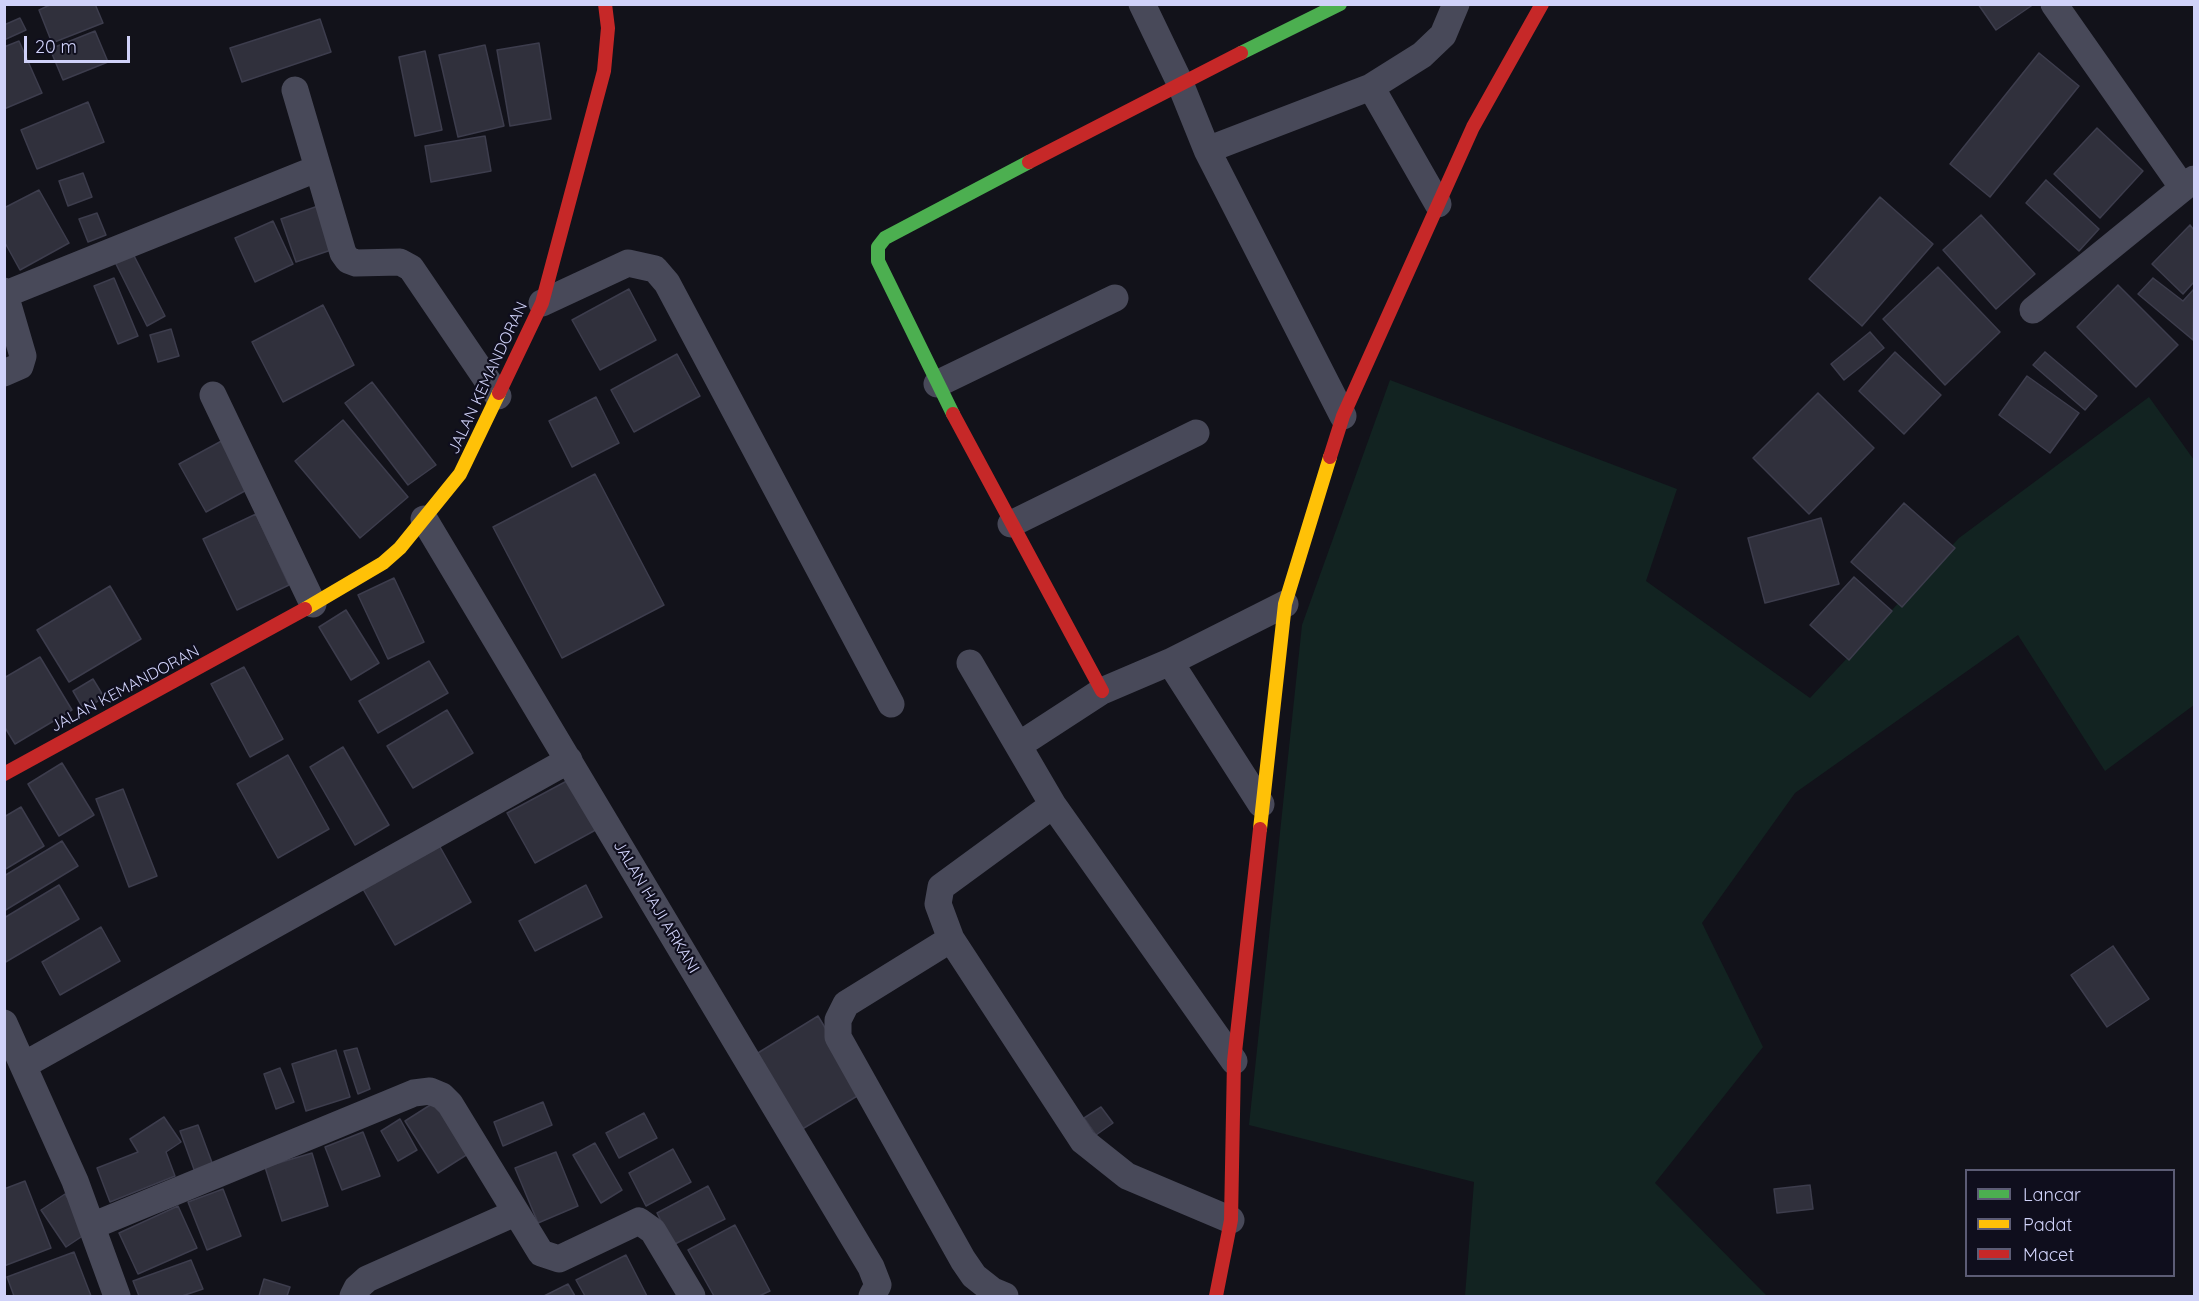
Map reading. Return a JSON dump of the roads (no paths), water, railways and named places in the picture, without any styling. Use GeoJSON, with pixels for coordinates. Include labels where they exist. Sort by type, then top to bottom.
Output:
{"type":"FeatureCollection","features":[{"type":"Feature","properties":{"kind":"street","name":"JALAN KEMANDORAN"},"geometry":{"type":"LineString","coordinates":[[4,774],[123,707],[245,644],[383,563],[400,548],[460,474],[542,303],[604,70],[608,28],[606,4]]}},
{"type":"Feature","properties":{"kind":"street"},"geometry":{"type":"LineString","coordinates":[[1142,4],[1180,83],[1207,150],[1343,416]]}},
{"type":"Feature","properties":{"kind":"street"},"geometry":{"type":"LineString","coordinates":[[1102,691],[937,384],[878,261],[878,247],[885,238],[1180,83],[1340,4]]}},
{"type":"Feature","properties":{"kind":"street"},"geometry":{"type":"LineString","coordinates":[[1207,150],[1371,87],[1422,55],[1443,35],[1456,4]]}},
{"type":"Feature","properties":{"kind":"street"},"geometry":{"type":"LineString","coordinates":[[1216,1296],[1231,1220],[1233,1061],[1285,604],[1343,416],[1473,127],[1542,4]]}},
{"type":"Feature","properties":{"kind":"street"},"geometry":{"type":"LineString","coordinates":[[2033,310],[2189,184],[2054,4]]}},
{"type":"Feature","properties":{"kind":"street"},"geometry":{"type":"LineString","coordinates":[[1371,87],[1438,204]]}},
{"type":"Feature","properties":{"kind":"street"},"geometry":{"type":"LineString","coordinates":[[295,90],[316,168],[343,253],[348,260],[356,264],[400,262],[411,268],[498,396]]}},
{"type":"Feature","properties":{"kind":"street"},"geometry":{"type":"LineString","coordinates":[[4,373],[20,366],[23,356],[5,292],[316,168]]}},
{"type":"Feature","properties":{"kind":"street"},"geometry":{"type":"LineString","coordinates":[[542,303],[628,262],[655,269],[667,283],[891,704]]}},
{"type":"Feature","properties":{"kind":"street"},"geometry":{"type":"LineString","coordinates":[[937,384],[1115,298]]}},
{"type":"Feature","properties":{"kind":"street"},"geometry":{"type":"LineString","coordinates":[[213,395],[313,604]]}},
{"type":"Feature","properties":{"kind":"street"},"geometry":{"type":"LineString","coordinates":[[1011,524],[1196,433]]}},
{"type":"Feature","properties":{"kind":"street","name":"JALAN HAJI ARKANI"},"geometry":{"type":"LineString","coordinates":[[424,519],[876,1276],[878,1285],[872,1296]]}},
{"type":"Feature","properties":{"kind":"street"},"geometry":{"type":"LineString","coordinates":[[1018,745],[1102,691],[1170,662],[1285,604]]}},
{"type":"Feature","properties":{"kind":"street"},"geometry":{"type":"LineString","coordinates":[[1170,662],[1261,804]]}},
{"type":"Feature","properties":{"kind":"street"},"geometry":{"type":"LineString","coordinates":[[970,663],[1053,806],[1233,1061]]}},
{"type":"Feature","properties":{"kind":"street"},"geometry":{"type":"LineString","coordinates":[[24,1065],[568,759]]}},
{"type":"Feature","properties":{"kind":"street"},"geometry":{"type":"LineString","coordinates":[[1053,806],[941,887],[938,904],[951,939],[1083,1141],[1127,1176],[1231,1220]]}},
{"type":"Feature","properties":{"kind":"street"},"geometry":{"type":"LineString","coordinates":[[951,939],[846,1004],[838,1020],[838,1037],[963,1260],[974,1276],[993,1291],[1005,1296]]}},
{"type":"Feature","properties":{"kind":"street"},"geometry":{"type":"LineString","coordinates":[[4,1023],[92,1226],[117,1296]]}},
{"type":"Feature","properties":{"kind":"street"},"geometry":{"type":"LineString","coordinates":[[92,1226],[414,1093],[430,1091],[442,1096],[450,1104],[541,1253],[559,1258],[639,1221],[653,1231],[692,1296]]}},
{"type":"Feature","properties":{"kind":"street"},"geometry":{"type":"LineString","coordinates":[[353,1296],[357,1288],[367,1279],[515,1213]]}}]}
